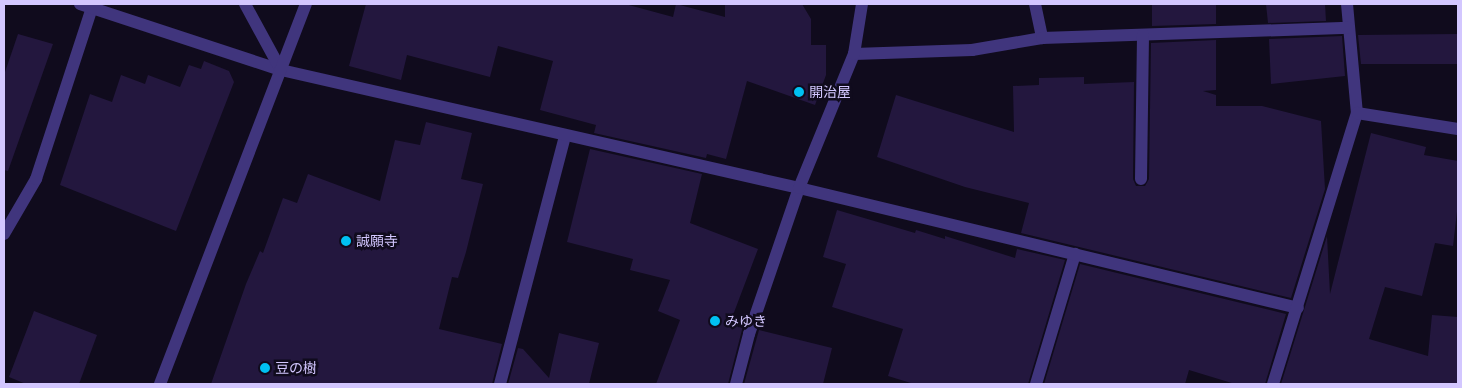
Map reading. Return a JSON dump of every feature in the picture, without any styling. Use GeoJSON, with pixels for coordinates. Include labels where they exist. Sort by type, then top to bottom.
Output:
{"type":"FeatureCollection","features":[{"type":"Feature","properties":{"kind":"street"},"geometry":{"type":"LineString","coordinates":[[246,4],[281,70]]}},
{"type":"Feature","properties":{"kind":"street"},"geometry":{"type":"LineString","coordinates":[[160,384],[306,4]]}},
{"type":"Feature","properties":{"kind":"street"},"geometry":{"type":"LineString","coordinates":[[736,384],[749,334],[799,188],[854,54],[862,4]]}},
{"type":"Feature","properties":{"kind":"street"},"geometry":{"type":"LineString","coordinates":[[1035,4],[1042,38]]}},
{"type":"Feature","properties":{"kind":"street"},"geometry":{"type":"LineString","coordinates":[[1273,384],[1298,308],[1356,113],[1347,4]]}},
{"type":"Feature","properties":{"kind":"street"},"geometry":{"type":"LineString","coordinates":[[4,234],[36,179],[86,6],[281,70],[565,137],[799,188],[1298,308]]}},
{"type":"Feature","properties":{"kind":"street"},"geometry":{"type":"LineString","coordinates":[[854,54],[972,50],[1042,38],[1350,28]]}},
{"type":"Feature","properties":{"kind":"street"},"geometry":{"type":"LineString","coordinates":[[1141,179],[1143,34]]}},
{"type":"Feature","properties":{"kind":"street"},"geometry":{"type":"LineString","coordinates":[[1356,113],[1458,129]]}},
{"type":"Feature","properties":{"kind":"street"},"geometry":{"type":"LineString","coordinates":[[500,384],[565,137]]}},
{"type":"Feature","properties":{"kind":"street"},"geometry":{"type":"LineString","coordinates":[[1036,384],[1075,254]]}},
{"type":"Feature","properties":{"kind":"building"},"geometry":{"type":"Polygon","coordinates":[[[366,4],[625,4],[673,17],[676,4],[725,17],[725,4],[802,4],[811,19],[811,45],[826,45],[826,75],[815,105],[747,81],[726,159],[707,154],[706,158],[594,133],[596,125],[540,110],[553,61],[498,46],[490,77],[407,55],[401,80],[349,66],[366,4]]]}},
{"type":"Feature","properties":{"kind":"building"},"geometry":{"type":"Polygon","coordinates":[[[1152,4],[1216,4],[1216,24],[1152,26],[1152,4]]]}},
{"type":"Feature","properties":{"kind":"building"},"geometry":{"type":"Polygon","coordinates":[[[1266,4],[1325,4],[1326,21],[1268,23],[1266,4]]]}},
{"type":"Feature","properties":{"kind":"building"},"geometry":{"type":"Polygon","coordinates":[[[18,34],[53,44],[8,171],[4,170],[4,75],[18,34]]]}},
{"type":"Feature","properties":{"kind":"building"},"geometry":{"type":"Polygon","coordinates":[[[1458,34],[1458,64],[1361,64],[1358,35],[1458,34]]]}},
{"type":"Feature","properties":{"kind":"building"},"geometry":{"type":"Polygon","coordinates":[[[1342,36],[1345,76],[1271,84],[1269,39],[1342,36]]]}},
{"type":"Feature","properties":{"kind":"building"},"geometry":{"type":"Polygon","coordinates":[[[1216,40],[1216,90],[1203,91],[1216,95],[1216,106],[1262,106],[1321,121],[1325,189],[1291,298],[1021,233],[1029,203],[965,187],[877,157],[896,95],[1014,132],[1013,86],[1039,85],[1039,78],[1084,77],[1084,84],[1134,82],[1133,179],[1136,186],[1145,186],[1149,179],[1151,43],[1216,40]]]}},
{"type":"Feature","properties":{"kind":"building"},"geometry":{"type":"Polygon","coordinates":[[[204,61],[229,71],[234,82],[176,231],[60,185],[90,94],[112,102],[121,75],[145,84],[148,75],[180,87],[189,65],[201,69],[204,61]]]}},
{"type":"Feature","properties":{"kind":"building"},"geometry":{"type":"Polygon","coordinates":[[[426,122],[472,133],[461,179],[483,184],[466,252],[458,278],[452,277],[439,329],[502,344],[492,384],[211,384],[246,284],[260,251],[263,253],[283,198],[297,203],[308,174],[380,201],[395,140],[420,145],[426,122]]]}},
{"type":"Feature","properties":{"kind":"building"},"geometry":{"type":"Polygon","coordinates":[[[1371,133],[1426,147],[1424,155],[1458,161],[1458,203],[1453,246],[1435,243],[1422,296],[1385,287],[1369,339],[1428,356],[1432,315],[1458,317],[1458,384],[1281,384],[1327,236],[1330,294],[1371,133]]]}},
{"type":"Feature","properties":{"kind":"building"},"geometry":{"type":"Polygon","coordinates":[[[590,149],[702,174],[690,223],[758,249],[730,323],[743,326],[728,384],[656,384],[680,320],[658,311],[670,280],[630,270],[633,259],[567,242],[590,149]]]}},
{"type":"Feature","properties":{"kind":"building"},"geometry":{"type":"Polygon","coordinates":[[[837,210],[915,233],[916,230],[945,239],[945,236],[1015,258],[1017,249],[1065,260],[1028,384],[914,384],[888,376],[903,329],[832,307],[846,264],[823,257],[837,210]]]}},
{"type":"Feature","properties":{"kind":"building"},"geometry":{"type":"Polygon","coordinates":[[[1080,264],[1286,314],[1265,384],[1235,384],[1189,370],[1185,384],[1044,384],[1080,264]]]}},
{"type":"Feature","properties":{"kind":"building"},"geometry":{"type":"Polygon","coordinates":[[[34,311],[97,335],[79,384],[26,384],[9,377],[34,311]]]}},
{"type":"Feature","properties":{"kind":"building"},"geometry":{"type":"Polygon","coordinates":[[[759,330],[832,348],[823,384],[744,384],[759,330]]]}},
{"type":"Feature","properties":{"kind":"building"},"geometry":{"type":"Polygon","coordinates":[[[559,333],[599,343],[589,384],[508,384],[518,348],[523,349],[549,378],[559,333]]]}},
{"type":"Feature","properties":{"kind":"place","name":"開治屋"},"geometry":{"type":"Point","coordinates":[799,92]}},
{"type":"Feature","properties":{"kind":"place","name":"誠願寺"},"geometry":{"type":"Point","coordinates":[346,241]}},
{"type":"Feature","properties":{"kind":"place","name":"みゆき"},"geometry":{"type":"Point","coordinates":[715,321]}},
{"type":"Feature","properties":{"kind":"place","name":"豆の樹"},"geometry":{"type":"Point","coordinates":[265,368]}}]}
